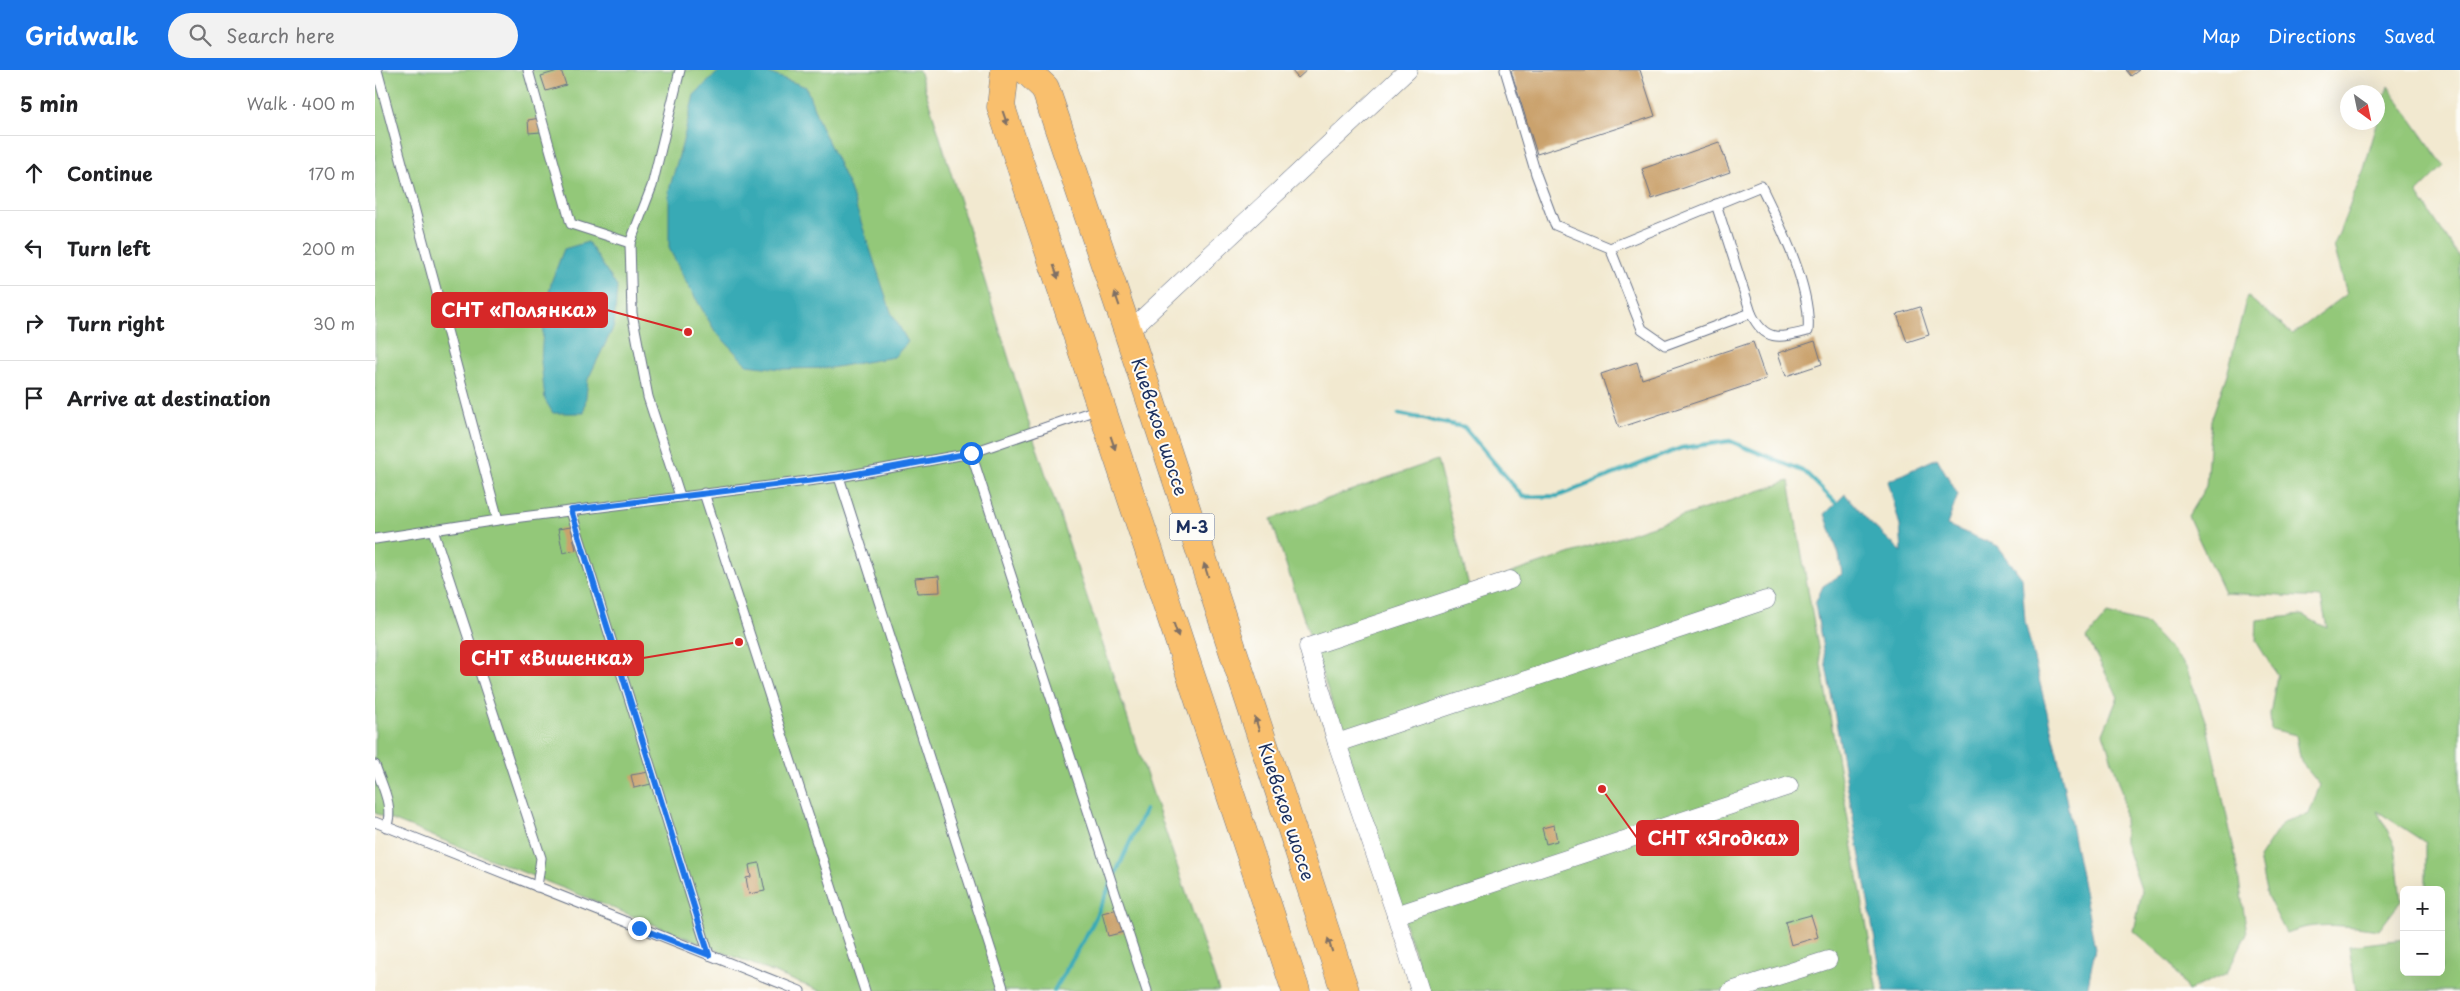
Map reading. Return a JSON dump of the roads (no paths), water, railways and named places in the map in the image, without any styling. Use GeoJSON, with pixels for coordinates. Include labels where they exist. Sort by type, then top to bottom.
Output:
{"type":"FeatureCollection","features":[{"type":"Feature","properties":{"kind":"highway","name":"М-3"},"geometry":{"type":"LineString","coordinates":[[1005,70],[1001,106],[1296,991]]}},
{"type":"Feature","properties":{"kind":"highway","name":"Киевское шоссе"},"geometry":{"type":"LineString","coordinates":[[1026,70],[1045,88],[1128,332],[1345,991]]}},
{"type":"Feature","properties":{"kind":"street"},"geometry":{"type":"LineString","coordinates":[[1128,332],[1408,70]]}},
{"type":"Feature","properties":{"kind":"street"},"geometry":{"type":"LineString","coordinates":[[1420,991],[1337,743],[1308,647],[1510,580]]}},
{"type":"Feature","properties":{"kind":"street"},"geometry":{"type":"LineString","coordinates":[[1337,743],[1767,600]]}},
{"type":"Feature","properties":{"kind":"street"},"geometry":{"type":"LineString","coordinates":[[1396,915],[1789,786]]}},
{"type":"Feature","properties":{"kind":"street"},"geometry":{"type":"LineString","coordinates":[[1731,991],[1828,960]]}},
{"type":"Feature","properties":{"kind":"lane"},"geometry":{"type":"LineString","coordinates":[[377,70],[498,520]]}},
{"type":"Feature","properties":{"kind":"lane"},"geometry":{"type":"LineString","coordinates":[[528,70],[571,224],[630,243]]}},
{"type":"Feature","properties":{"kind":"lane"},"geometry":{"type":"LineString","coordinates":[[680,70],[652,186],[630,243],[632,314],[648,398],[680,496]]}},
{"type":"Feature","properties":{"kind":"lane"},"geometry":{"type":"LineString","coordinates":[[1505,70],[1536,174],[1555,225],[1610,248],[1643,329],[1665,345],[1751,313]]}},
{"type":"Feature","properties":{"kind":"lane"},"geometry":{"type":"LineString","coordinates":[[1610,248],[1716,204],[1761,186],[1799,273],[1809,317],[1808,331],[1782,338],[1769,336],[1757,325],[1751,313],[1716,204]]}},
{"type":"Feature","properties":{"kind":"lane"},"geometry":{"type":"LineString","coordinates":[[375,539],[571,510],[839,477],[971,453],[1102,408]]}},
{"type":"Feature","properties":{"kind":"lane"},"geometry":{"type":"LineString","coordinates":[[971,453],[1147,991]]}},
{"type":"Feature","properties":{"kind":"lane"},"geometry":{"type":"LineString","coordinates":[[839,477],[1004,991]]}},
{"type":"Feature","properties":{"kind":"lane"},"geometry":{"type":"LineString","coordinates":[[704,493],[865,991]]}},
{"type":"Feature","properties":{"kind":"lane"},"geometry":{"type":"LineString","coordinates":[[571,510],[709,955]]}},
{"type":"Feature","properties":{"kind":"lane"},"geometry":{"type":"LineString","coordinates":[[433,530],[541,858],[537,887]]}},
{"type":"Feature","properties":{"kind":"lane"},"geometry":{"type":"LineString","coordinates":[[375,765],[389,807],[390,819],[386,827]]}},
{"type":"Feature","properties":{"kind":"lane"},"geometry":{"type":"LineString","coordinates":[[375,822],[800,991]]}},
{"type":"Feature","properties":{"kind":"water"},"geometry":{"type":"Polygon","coordinates":[[[726,70],[760,70],[806,87],[819,122],[849,186],[891,312],[908,342],[894,357],[830,368],[782,369],[747,365],[715,331],[686,282],[669,248],[669,190],[694,95],[717,73],[726,70]]]}},
{"type":"Feature","properties":{"kind":"water"},"geometry":{"type":"Polygon","coordinates":[[[588,242],[617,287],[614,326],[588,379],[584,413],[553,413],[545,400],[541,361],[544,314],[552,280],[564,249],[588,242]]]}},
{"type":"Feature","properties":{"kind":"water"},"geometry":{"type":"Polygon","coordinates":[[[1937,458],[1958,495],[1947,525],[1998,546],[2022,578],[2025,622],[2058,757],[2095,948],[2087,991],[1884,991],[1815,604],[1823,586],[1842,574],[1839,555],[1825,514],[1845,494],[1869,522],[1902,552],[1900,526],[1888,481],[1937,458]]]}},
{"type":"Feature","properties":{"kind":"waterway"},"geometry":{"type":"LineString","coordinates":[[1399,414],[1464,427],[1523,497],[1558,496],[1681,448],[1730,441],[1805,472],[1836,503]]}},
{"type":"Feature","properties":{"kind":"waterway"},"geometry":{"type":"LineString","coordinates":[[1054,991],[1090,929],[1145,810]]}},
{"type":"Feature","properties":{"kind":"place","name":"СНТ «Полянка»"},"geometry":{"type":"Point","coordinates":[688,332]}},
{"type":"Feature","properties":{"kind":"place","name":"СНТ «Вишенка»"},"geometry":{"type":"Point","coordinates":[739,642]}},
{"type":"Feature","properties":{"kind":"place","name":"СНТ «Ягодка»"},"geometry":{"type":"Point","coordinates":[1602,789]}}]}
